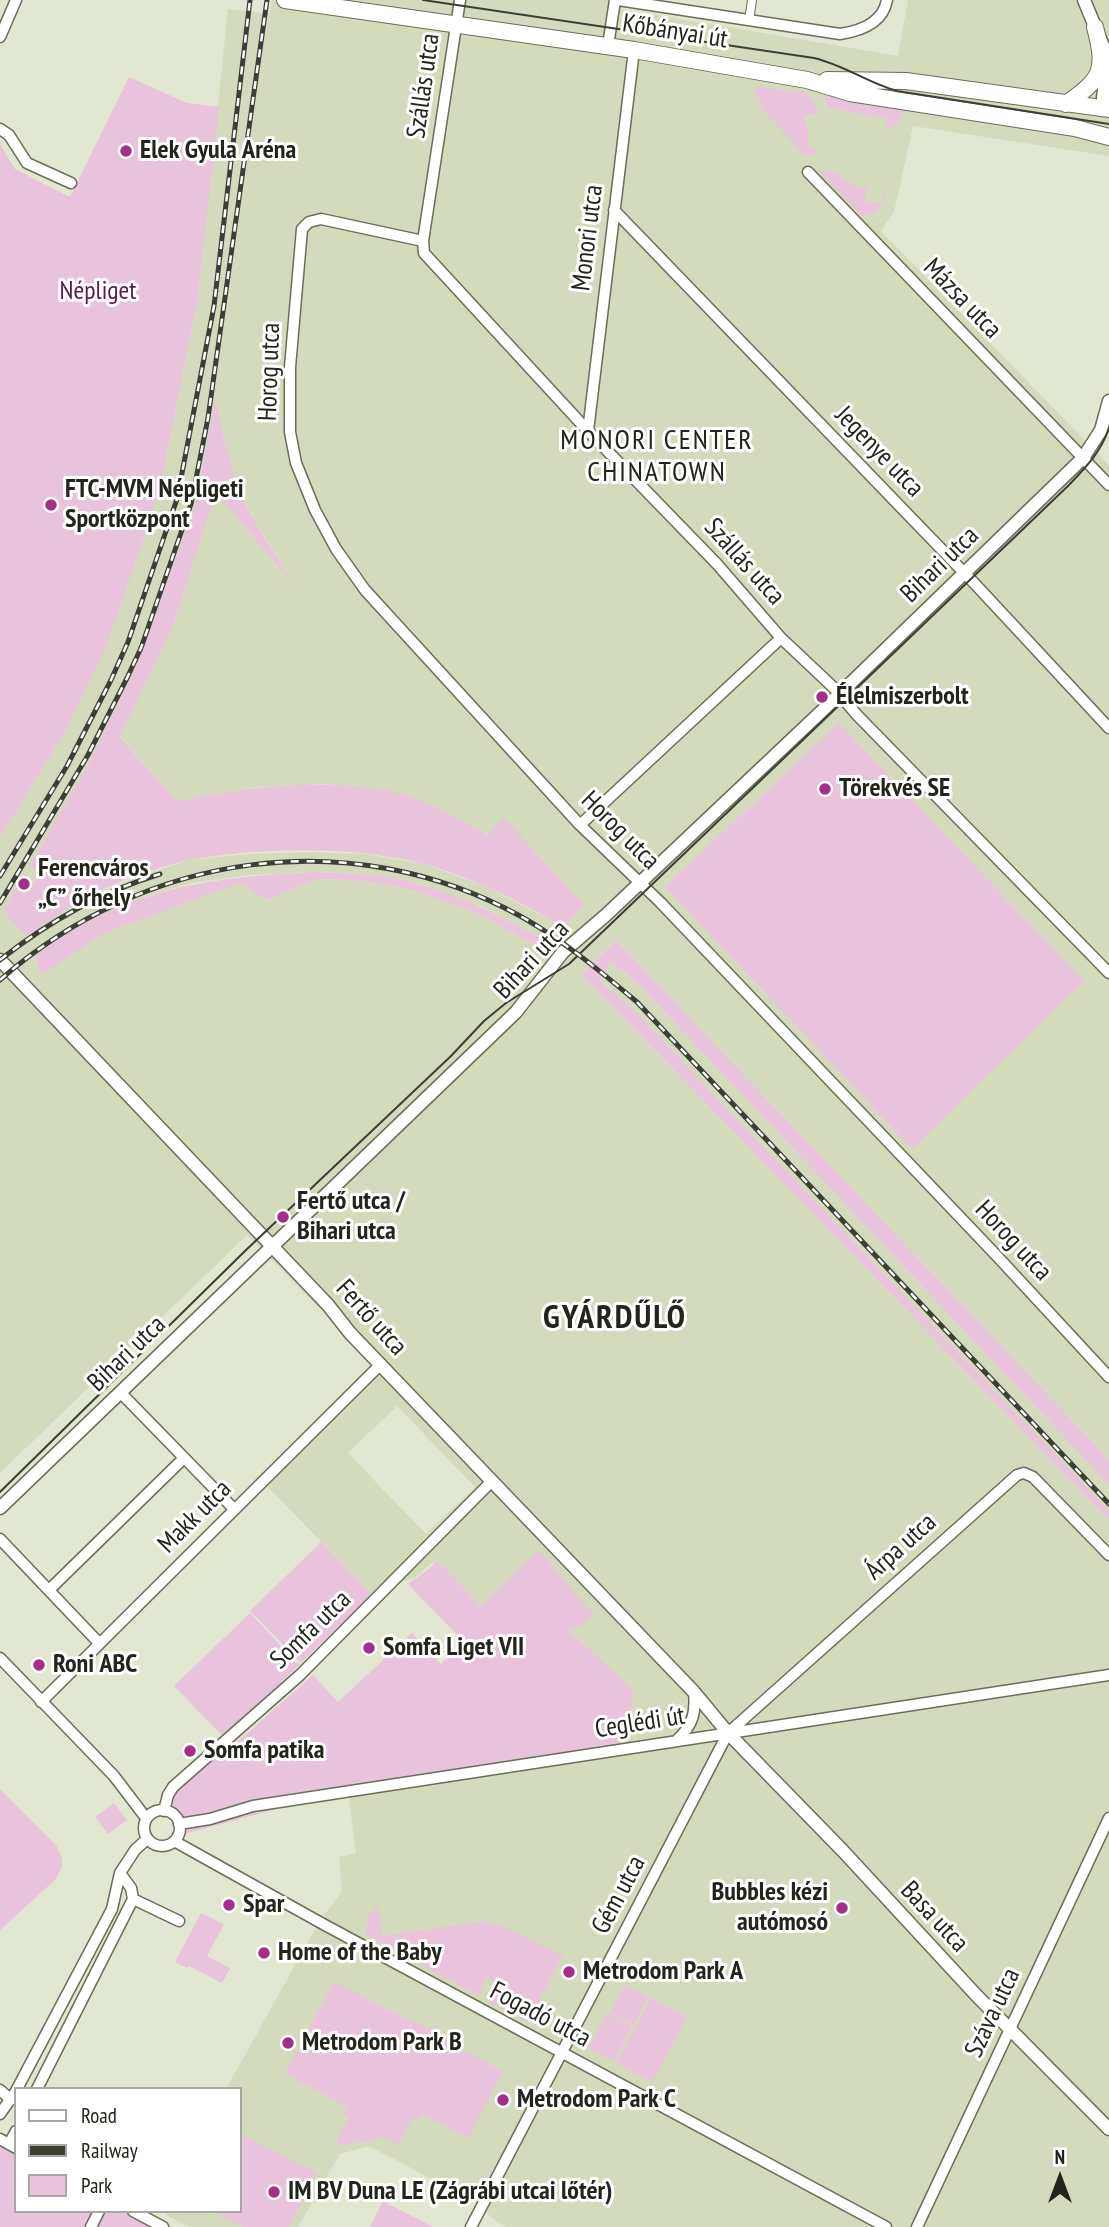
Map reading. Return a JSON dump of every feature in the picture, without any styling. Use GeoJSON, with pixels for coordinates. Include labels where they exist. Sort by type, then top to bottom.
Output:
{"type":"FeatureCollection","features":[{"type":"Feature","properties":{"kind":"main road","name":"Kőbányai út"},"geometry":{"type":"LineString","coordinates":[[285,0],[634,50],[807,80],[850,93],[1075,128],[1109,137]]}},
{"type":"Feature","properties":{"kind":"main road"},"geometry":{"type":"LineString","coordinates":[[1066,104],[1086,89],[1101,66],[1102,31]]}},
{"type":"Feature","properties":{"kind":"main road","name":"Kőbányai út"},"geometry":{"type":"LineString","coordinates":[[807,80],[906,81],[1108,110]]}},
{"type":"Feature","properties":{"kind":"main road"},"geometry":{"type":"LineString","coordinates":[[1075,128],[1098,118],[1108,110]]}},
{"type":"Feature","properties":{"kind":"street"},"geometry":{"type":"LineString","coordinates":[[0,37],[16,0]]}},
{"type":"Feature","properties":{"kind":"street","name":"Szállás utca"},"geometry":{"type":"LineString","coordinates":[[460,0],[423,241],[424,253],[588,431],[717,564],[781,638],[1109,973]]}},
{"type":"Feature","properties":{"kind":"street"},"geometry":{"type":"LineString","coordinates":[[608,46],[616,0]]}},
{"type":"Feature","properties":{"kind":"street","name":"Kőbányai út"},"geometry":{"type":"LineString","coordinates":[[616,0],[840,34],[854,32],[873,22],[881,16],[887,0]]}},
{"type":"Feature","properties":{"kind":"street"},"geometry":{"type":"LineString","coordinates":[[749,21],[752,0]]}},
{"type":"Feature","properties":{"kind":"street"},"geometry":{"type":"LineString","coordinates":[[1085,0],[1102,31],[1108,58],[1103,98],[1108,110]]}},
{"type":"Feature","properties":{"kind":"street","name":"Monori utca"},"geometry":{"type":"LineString","coordinates":[[588,431],[634,50]]}},
{"type":"Feature","properties":{"kind":"street"},"geometry":{"type":"LineString","coordinates":[[0,129],[9,135],[27,163],[71,183]]}},
{"type":"Feature","properties":{"kind":"street","name":"Mázsa utca"},"geometry":{"type":"LineString","coordinates":[[808,172],[1109,485]]}},
{"type":"Feature","properties":{"kind":"street","name":"Jegenye utca"},"geometry":{"type":"LineString","coordinates":[[614,210],[964,573],[1109,728]]}},
{"type":"Feature","properties":{"kind":"street","name":"Horog utca"},"geometry":{"type":"LineString","coordinates":[[423,241],[321,219],[309,222],[302,229],[290,367],[289,422],[296,463],[315,510],[336,549],[365,590],[580,825],[640,882],[1109,1377]]}},
{"type":"Feature","properties":{"kind":"street","name":"Bihari utca"},"geometry":{"type":"LineString","coordinates":[[0,1508],[516,1012],[563,952],[586,934],[1083,458],[1101,430],[1109,401]]}},
{"type":"Feature","properties":{"kind":"street"},"geometry":{"type":"LineString","coordinates":[[580,825],[781,638]]}},
{"type":"Feature","properties":{"kind":"street","name":"Fertő utca"},"geometry":{"type":"LineString","coordinates":[[0,960],[694,1692]]}},
{"type":"Feature","properties":{"kind":"street","name":"Makk utca"},"geometry":{"type":"LineString","coordinates":[[41,1702],[381,1364]]}},
{"type":"Feature","properties":{"kind":"street"},"geometry":{"type":"LineString","coordinates":[[120,1392],[234,1509]]}},
{"type":"Feature","properties":{"kind":"street"},"geometry":{"type":"LineString","coordinates":[[49,1590],[184,1458]]}},
{"type":"Feature","properties":{"kind":"street","name":"Árpa utca"},"geometry":{"type":"LineString","coordinates":[[729,1733],[1012,1478],[1024,1473],[1033,1476],[1109,1555]]}},
{"type":"Feature","properties":{"kind":"street","name":"Somfa utca"},"geometry":{"type":"LineString","coordinates":[[164,1811],[173,1787],[300,1675],[492,1481]]}},
{"type":"Feature","properties":{"kind":"street"},"geometry":{"type":"LineString","coordinates":[[0,1539],[99,1643]]}},
{"type":"Feature","properties":{"kind":"street"},"geometry":{"type":"LineString","coordinates":[[0,1658],[114,1776],[146,1818]]}},
{"type":"Feature","properties":{"kind":"street","name":"Ceglédi út"},"geometry":{"type":"LineString","coordinates":[[179,1824],[210,1819],[253,1806],[1109,1675]]}},
{"type":"Feature","properties":{"kind":"street"},"geometry":{"type":"LineString","coordinates":[[677,1740],[690,1726],[694,1715],[694,1692]]}},
{"type":"Feature","properties":{"kind":"street","name":"Basa utca"},"geometry":{"type":"LineString","coordinates":[[694,1692],[729,1733],[1010,2030],[1109,2129]]}},
{"type":"Feature","properties":{"kind":"street","name":"Gém utca"},"geometry":{"type":"LineString","coordinates":[[471,2227],[729,1733]]}},
{"type":"Feature","properties":{"kind":"street"},"geometry":{"type":"LineString","coordinates":[[164,1811],[174,1815],[179,1824],[178,1835],[174,1841],[156,1846],[147,1839],[144,1829],[146,1818],[154,1812],[164,1811]]}},
{"type":"Feature","properties":{"kind":"street","name":"Száva utca"},"geometry":{"type":"LineString","coordinates":[[917,2227],[1109,1818]]}},
{"type":"Feature","properties":{"kind":"street"},"geometry":{"type":"LineString","coordinates":[[17,2087],[112,1909],[120,1873],[135,1850],[147,1839]]}},
{"type":"Feature","properties":{"kind":"street","name":"Fogadó utca"},"geometry":{"type":"LineString","coordinates":[[174,1841],[886,2227]]}},
{"type":"Feature","properties":{"kind":"street"},"geometry":{"type":"LineString","coordinates":[[38,2087],[133,1899],[131,1888],[120,1873]]}},
{"type":"Feature","properties":{"kind":"street"},"geometry":{"type":"LineString","coordinates":[[133,1899],[179,1921]]}},
{"type":"Feature","properties":{"kind":"street"},"geometry":{"type":"LineString","coordinates":[[0,2090],[14,2093],[0,2114]]}},
{"type":"Feature","properties":{"kind":"street"},"geometry":{"type":"LineString","coordinates":[[137,2213],[163,2227]]}},
{"type":"Feature","properties":{"kind":"shaded area"},"geometry":{"type":"Polygon","coordinates":[[[272,0],[611,0],[610,7],[898,56],[908,0],[1109,0],[1109,156],[913,126],[894,212],[881,231],[1109,465],[1109,1459],[616,940],[582,975],[1109,1520],[1109,2227],[507,2227],[497,2222],[472,2200],[369,2146],[340,2154],[298,2227],[189,2227],[166,2215],[242,2213],[242,2087],[227,2087],[318,1924],[342,1891],[339,1857],[356,1853],[348,1791],[478,1644],[470,1604],[432,1563],[417,1576],[372,1594],[267,1486],[380,1370],[247,1235],[0,1473],[0,838],[62,737],[107,642],[159,493],[197,302],[228,9],[270,14],[272,0]],[[216,402],[195,506],[138,661],[88,765],[30,865],[40,873],[24,895],[26,936],[81,900],[142,875],[189,860],[249,854],[314,852],[366,854],[424,864],[485,886],[564,927],[503,818],[490,835],[438,809],[388,791],[325,784],[259,787],[177,801],[120,736],[174,623],[216,492],[289,577],[244,499],[230,463],[216,402]],[[839,724],[665,887],[912,1149],[839,724]],[[315,872],[251,875],[191,883],[147,896],[87,921],[41,974],[103,934],[239,882],[267,900],[316,879],[365,881],[418,891],[480,915],[553,955],[559,947],[481,907],[420,884],[366,874],[315,872]],[[397,1406],[348,1453],[426,1534],[475,1487],[397,1406]]]}},
{"type":"Feature","properties":{"kind":"shaded area"},"geometry":{"type":"Polygon","coordinates":[[[611,961],[641,987],[1109,1485],[1109,1511],[634,1010],[600,981],[611,961]]]}},
{"type":"Feature","properties":{"kind":"green space","name":"FTC-MVM Népligeti Sportközpont"},"geometry":{"type":"Polygon","coordinates":[[[129,77],[187,103],[219,107],[197,302],[159,493],[108,642],[62,737],[0,838],[0,144],[15,169],[70,197],[129,77]]]}},
{"type":"Feature","properties":{"kind":"green space"},"geometry":{"type":"Polygon","coordinates":[[[757,87],[805,93],[812,100],[817,107],[817,113],[803,116],[808,129],[808,148],[816,149],[814,156],[805,155],[759,106],[760,97],[755,91],[757,87]]]}},
{"type":"Feature","properties":{"kind":"green space"},"geometry":{"type":"Polygon","coordinates":[[[827,96],[900,108],[903,111],[896,124],[889,129],[884,122],[885,118],[829,108],[825,99],[827,96]]]}},
{"type":"Feature","properties":{"kind":"green space"},"geometry":{"type":"Polygon","coordinates":[[[823,170],[841,175],[840,178],[850,181],[849,184],[867,188],[864,201],[881,203],[885,190],[881,205],[871,214],[861,216],[820,172],[823,170]]]}},
{"type":"Feature","properties":{"kind":"green space"},"geometry":{"type":"Polygon","coordinates":[[[216,399],[226,447],[248,509],[293,583],[216,493],[174,623],[120,737],[177,801],[255,788],[360,786],[413,798],[489,835],[503,817],[584,905],[564,927],[496,891],[442,869],[368,854],[307,850],[217,856],[163,867],[91,895],[26,936],[3,911],[15,890],[25,894],[40,874],[30,865],[88,765],[138,661],[195,506],[216,399]]]}},
{"type":"Feature","properties":{"kind":"green space"},"geometry":{"type":"Polygon","coordinates":[[[839,723],[1084,981],[912,1149],[665,887],[839,723]]]}},
{"type":"Feature","properties":{"kind":"green space"},"geometry":{"type":"Polygon","coordinates":[[[315,872],[383,876],[409,881],[475,905],[559,947],[553,955],[480,915],[418,891],[365,881],[316,879],[267,900],[239,883],[103,934],[41,975],[35,956],[75,928],[117,907],[144,897],[227,879],[315,872]]]}},
{"type":"Feature","properties":{"kind":"green space"},"geometry":{"type":"Polygon","coordinates":[[[616,940],[1109,1459],[1109,1485],[641,987],[611,961],[600,981],[634,1010],[1109,1511],[1109,1520],[582,975],[616,940]]]}},
{"type":"Feature","properties":{"kind":"green space"},"geometry":{"type":"Polygon","coordinates":[[[321,1542],[372,1594],[301,1663],[250,1611],[321,1542]]]}},
{"type":"Feature","properties":{"kind":"green space"},"geometry":{"type":"Polygon","coordinates":[[[539,1550],[594,1615],[570,1632],[633,1690],[628,1740],[540,1761],[340,1792],[184,1834],[168,1795],[173,1787],[235,1744],[313,1675],[338,1702],[412,1633],[441,1664],[464,1642],[408,1584],[438,1562],[481,1606],[539,1550]]]}},
{"type":"Feature","properties":{"kind":"green space"},"geometry":{"type":"Polygon","coordinates":[[[250,1613],[299,1665],[224,1737],[174,1686],[250,1613]]]}},
{"type":"Feature","properties":{"kind":"green space"},"geometry":{"type":"Polygon","coordinates":[[[0,1789],[56,1845],[62,1858],[62,1866],[56,1879],[0,1930],[0,1789]]]}},
{"type":"Feature","properties":{"kind":"green space"},"geometry":{"type":"Polygon","coordinates":[[[114,1803],[127,1820],[108,1834],[95,1817],[114,1803]]]}},
{"type":"Feature","properties":{"kind":"green space"},"geometry":{"type":"Polygon","coordinates":[[[378,1908],[382,1936],[484,1921],[500,1925],[563,1956],[528,2022],[487,2000],[496,1983],[487,1978],[478,1996],[366,1935],[368,1917],[378,1908]]]}},
{"type":"Feature","properties":{"kind":"green space"},"geometry":{"type":"Polygon","coordinates":[[[201,1913],[224,1924],[207,1956],[230,1968],[222,1983],[175,1962],[201,1913]]]}},
{"type":"Feature","properties":{"kind":"green space"},"geometry":{"type":"Polygon","coordinates":[[[334,1981],[394,2013],[454,2039],[452,2044],[503,2071],[468,2138],[421,2114],[418,2119],[413,2118],[397,2145],[381,2136],[375,2140],[340,2145],[336,2140],[349,2117],[343,2114],[347,2107],[285,2074],[334,1981]]]}},
{"type":"Feature","properties":{"kind":"green space"},"geometry":{"type":"Polygon","coordinates":[[[625,1985],[648,1996],[634,2025],[610,2013],[625,1985]]]}},
{"type":"Feature","properties":{"kind":"green space"},"geometry":{"type":"Polygon","coordinates":[[[651,1998],[687,2017],[652,2082],[616,2063],[651,1998]]]}},
{"type":"Feature","properties":{"kind":"green space"},"geometry":{"type":"Polygon","coordinates":[[[607,2013],[632,2026],[614,2062],[588,2048],[607,2013]]]}},
{"type":"Feature","properties":{"kind":"green space","name":"IM BV Duna LE (Zágrábi utcai lőtér)"},"geometry":{"type":"Polygon","coordinates":[[[242,2135],[317,2173],[289,2227],[243,2227],[216,2213],[242,2213],[242,2135]]]}},
{"type":"Feature","properties":{"kind":"green space"},"geometry":{"type":"Polygon","coordinates":[[[0,2143],[14,2151],[14,2213],[125,2213],[151,2227],[0,2227],[0,2143]]]}},
{"type":"Feature","properties":{"kind":"green space"},"geometry":{"type":"Polygon","coordinates":[[[383,2201],[433,2227],[370,2227],[383,2201]]]}},
{"type":"Feature","properties":{"kind":"tram line"},"geometry":{"type":"LineString","coordinates":[[423,0],[814,58],[897,91],[1109,124]]}},
{"type":"Feature","properties":{"kind":"tram line"},"geometry":{"type":"LineString","coordinates":[[0,1492],[484,1021],[506,1003],[569,964],[1069,485],[1097,452],[1109,428]]}},
{"type":"Feature","properties":{"kind":"railway"},"geometry":{"type":"LineString","coordinates":[[0,876],[67,766],[111,680],[128,642],[177,499],[214,306],[250,0]]}},
{"type":"Feature","properties":{"kind":"railway"},"geometry":{"type":"LineString","coordinates":[[0,903],[88,755],[127,678],[141,648],[191,504],[208,418],[267,0]]}},
{"type":"Feature","properties":{"kind":"railway"},"geometry":{"type":"LineString","coordinates":[[0,980],[57,937],[119,903],[184,879],[251,865],[320,861],[388,869],[456,887],[522,917],[567,946],[637,1002],[1109,1504]]}},
{"type":"Feature","properties":{"kind":"railway"},"geometry":{"type":"LineString","coordinates":[[0,960],[37,933],[96,899],[160,874]]}},
{"type":"Feature","properties":{"kind":"place","name":"Elek Gyula Aréna"},"geometry":{"type":"Point","coordinates":[126,151]}},
{"type":"Feature","properties":{"kind":"place","name":"FTC-MVM Népligeti Sportközpont"},"geometry":{"type":"Point","coordinates":[51,505]}},
{"type":"Feature","properties":{"kind":"place","name":"Élelmiszerbolt"},"geometry":{"type":"Point","coordinates":[822,697]}},
{"type":"Feature","properties":{"kind":"place","name":"Törekvés SE"},"geometry":{"type":"Point","coordinates":[825,789]}},
{"type":"Feature","properties":{"kind":"place","name":"Ferencváros „C” őrhely"},"geometry":{"type":"Point","coordinates":[24,884]}},
{"type":"Feature","properties":{"kind":"place","name":"Fertő utca / Bihari utca"},"geometry":{"type":"Point","coordinates":[283,1217]}},
{"type":"Feature","properties":{"kind":"place","name":"Somfa Liget VII"},"geometry":{"type":"Point","coordinates":[369,1648]}},
{"type":"Feature","properties":{"kind":"place","name":"Roni ABC"},"geometry":{"type":"Point","coordinates":[39,1665]}},
{"type":"Feature","properties":{"kind":"place","name":"Somfa patika"},"geometry":{"type":"Point","coordinates":[190,1751]}},
{"type":"Feature","properties":{"kind":"place","name":"Spar"},"geometry":{"type":"Point","coordinates":[229,1905]}},
{"type":"Feature","properties":{"kind":"place","name":"Bubbles kézi autómosó"},"geometry":{"type":"Point","coordinates":[842,1908]}},
{"type":"Feature","properties":{"kind":"place","name":"Home of the Baby"},"geometry":{"type":"Point","coordinates":[264,1953]}},
{"type":"Feature","properties":{"kind":"place","name":"Metrodom Park A"},"geometry":{"type":"Point","coordinates":[569,1972]}},
{"type":"Feature","properties":{"kind":"place","name":"Metrodom Park B"},"geometry":{"type":"Point","coordinates":[288,2043]}},
{"type":"Feature","properties":{"kind":"place","name":"Metrodom Park C"},"geometry":{"type":"Point","coordinates":[503,2100]}},
{"type":"Feature","properties":{"kind":"place","name":"IM BV Duna LE (Zágrábi utcai lőtér)"},"geometry":{"type":"Point","coordinates":[274,2192]}},
{"type":"Feature","properties":{"kind":"district","name":"MONORI CENTER CHINATOWN"},"geometry":{"type":"Point","coordinates":[657,457]}},
{"type":"Feature","properties":{"kind":"district","name":"GYÁRDŰLŐ"},"geometry":{"type":"Point","coordinates":[615,1319]}},
{"type":"Feature","properties":{"kind":"park label","name":"Népliget"},"geometry":{"type":"Point","coordinates":[98,292]}}]}
